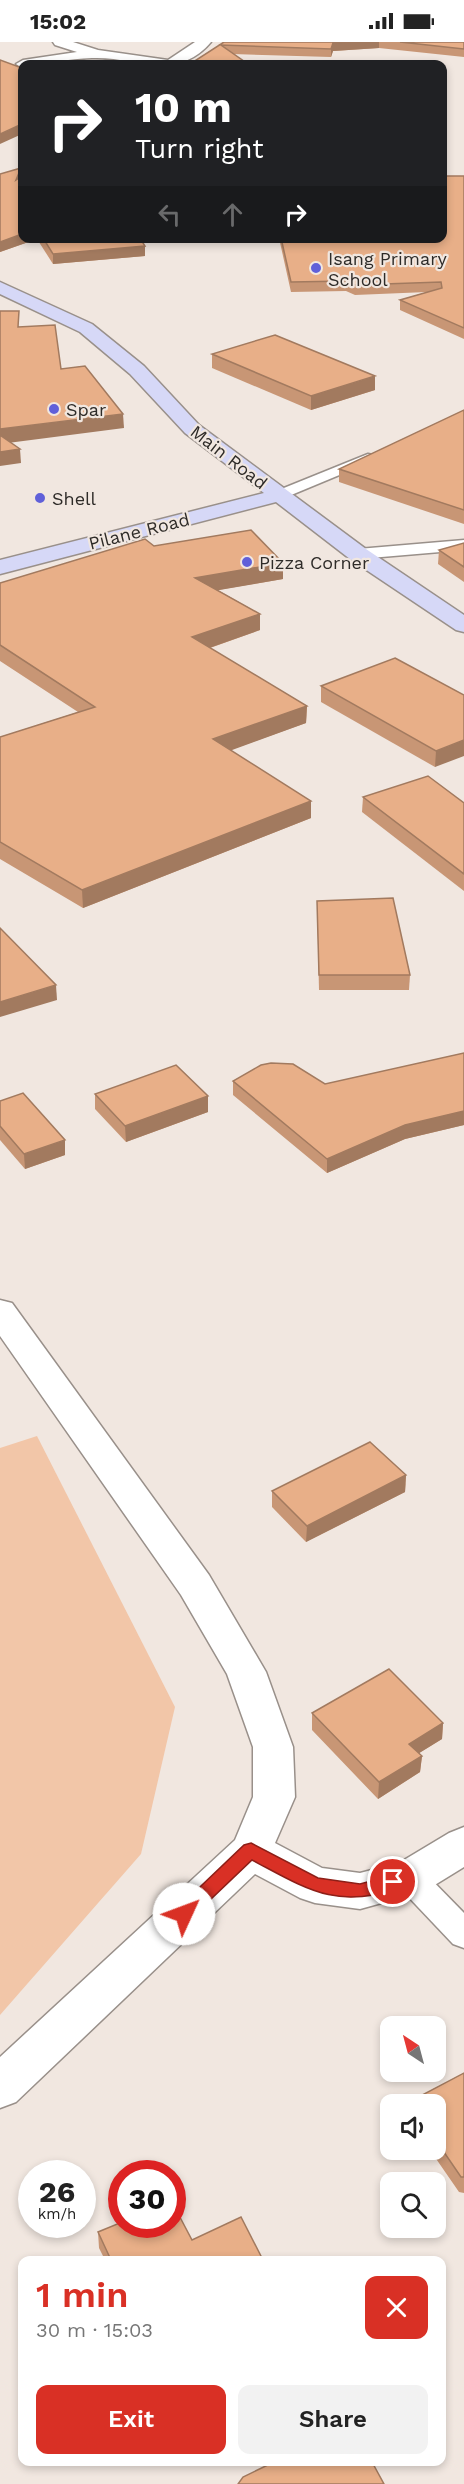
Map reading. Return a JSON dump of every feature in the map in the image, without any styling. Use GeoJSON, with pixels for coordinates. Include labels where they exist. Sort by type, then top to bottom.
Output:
{"type":"FeatureCollection","features":[{"type":"Feature","properties":{"kind":"street"},"geometry":{"type":"LineString","coordinates":[[60,42],[96,54],[140,60]]}},
{"type":"Feature","properties":{"kind":"street"},"geometry":{"type":"LineString","coordinates":[[176,60],[204,42]]}},
{"type":"Feature","properties":{"kind":"street"},"geometry":{"type":"LineString","coordinates":[[170,48],[192,51]]}},
{"type":"Feature","properties":{"kind":"street"},"geometry":{"type":"LineString","coordinates":[[56,60],[96,54]]}},
{"type":"Feature","properties":{"kind":"street"},"geometry":{"type":"LineString","coordinates":[[8,67],[18,66]]}},
{"type":"Feature","properties":{"kind":"street","name":"Main Road"},"geometry":{"type":"LineString","coordinates":[[0,287],[86,328],[137,370],[192,429],[358,554],[464,625]]}},
{"type":"Feature","properties":{"kind":"street","name":"Pilane Road"},"geometry":{"type":"LineString","coordinates":[[0,567],[279,495]]}},
{"type":"Feature","properties":{"kind":"street"},"geometry":{"type":"LineString","coordinates":[[0,1311],[195,1585],[246,1672],[273,1747],[274,1797],[251,1851],[0,2088]]}},
{"type":"Feature","properties":{"kind":"street"},"geometry":{"type":"LineString","coordinates":[[251,1851],[315,1885],[360,1891],[410,1878],[464,1845]]}},
{"type":"Feature","properties":{"kind":"lane"},"geometry":{"type":"LineString","coordinates":[[279,495],[379,453]]}},
{"type":"Feature","properties":{"kind":"lane"},"geometry":{"type":"LineString","coordinates":[[358,554],[464,545]]}},
{"type":"Feature","properties":{"kind":"lane"},"geometry":{"type":"LineString","coordinates":[[410,1878],[464,1934]]}},
{"type":"Feature","properties":{"kind":"shaded area"},"geometry":{"type":"Polygon","coordinates":[[[37,1436],[175,1707],[141,1854],[0,2015],[0,1448],[37,1436]]]}},
{"type":"Feature","properties":{"kind":"building"},"geometry":{"type":"Polygon","coordinates":[[[224,42],[349,42],[333,43],[331,49],[221,45],[242,60],[196,60],[224,42]]]}},
{"type":"Feature","properties":{"kind":"building"},"geometry":{"type":"Polygon","coordinates":[[[400,42],[464,42],[464,49],[400,42]]]}},
{"type":"Feature","properties":{"kind":"building"},"geometry":{"type":"Polygon","coordinates":[[[0,60],[18,67],[18,126],[0,134],[0,60]]]}},
{"type":"Feature","properties":{"kind":"building"},"geometry":{"type":"Polygon","coordinates":[[[18,169],[16,180],[18,179],[18,235],[0,242],[0,174],[18,169]]]}},
{"type":"Feature","properties":{"kind":"building"},"geometry":{"type":"Polygon","coordinates":[[[447,176],[464,176],[464,328],[400,300],[442,288],[441,282],[355,285],[346,281],[291,282],[282,243],[447,243],[447,176]]]}},
{"type":"Feature","properties":{"kind":"building"},"geometry":{"type":"Polygon","coordinates":[[[46,243],[143,243],[145,246],[53,254],[46,243]]]}},
{"type":"Feature","properties":{"kind":"building"},"geometry":{"type":"Polygon","coordinates":[[[0,311],[19,311],[18,327],[55,325],[61,369],[85,366],[123,414],[0,429],[0,311]]]}},
{"type":"Feature","properties":{"kind":"building"},"geometry":{"type":"Polygon","coordinates":[[[275,335],[375,376],[311,396],[212,354],[275,335]]]}},
{"type":"Feature","properties":{"kind":"building"},"geometry":{"type":"Polygon","coordinates":[[[464,410],[464,510],[339,469],[464,410]]]}},
{"type":"Feature","properties":{"kind":"building"},"geometry":{"type":"Polygon","coordinates":[[[0,435],[20,449],[0,452],[0,435]]]}},
{"type":"Feature","properties":{"kind":"building"},"geometry":{"type":"Polygon","coordinates":[[[251,530],[283,563],[195,578],[260,614],[192,637],[307,706],[213,739],[311,801],[82,890],[0,842],[0,737],[95,707],[0,645],[0,583],[145,539],[154,546],[251,530]]]}},
{"type":"Feature","properties":{"kind":"building"},"geometry":{"type":"Polygon","coordinates":[[[464,543],[464,567],[439,550],[464,543]]]}},
{"type":"Feature","properties":{"kind":"building"},"geometry":{"type":"Polygon","coordinates":[[[395,658],[464,695],[464,740],[436,751],[321,686],[395,658]]]}},
{"type":"Feature","properties":{"kind":"building"},"geometry":{"type":"Polygon","coordinates":[[[428,776],[464,803],[464,874],[363,797],[428,776]]]}},
{"type":"Feature","properties":{"kind":"building"},"geometry":{"type":"Polygon","coordinates":[[[393,898],[410,975],[319,975],[317,901],[393,898]]]}},
{"type":"Feature","properties":{"kind":"building"},"geometry":{"type":"Polygon","coordinates":[[[0,928],[56,985],[0,1002],[0,928]]]}},
{"type":"Feature","properties":{"kind":"building"},"geometry":{"type":"Polygon","coordinates":[[[464,1053],[464,1111],[405,1125],[327,1159],[233,1081],[261,1065],[271,1063],[293,1064],[325,1084],[464,1053]]]}},
{"type":"Feature","properties":{"kind":"building"},"geometry":{"type":"Polygon","coordinates":[[[176,1065],[208,1096],[125,1126],[95,1094],[176,1065]]]}},
{"type":"Feature","properties":{"kind":"building"},"geometry":{"type":"Polygon","coordinates":[[[23,1093],[65,1140],[24,1154],[0,1126],[0,1101],[23,1093]]]}},
{"type":"Feature","properties":{"kind":"building"},"geometry":{"type":"Polygon","coordinates":[[[370,1442],[406,1475],[307,1526],[272,1491],[370,1442]]]}},
{"type":"Feature","properties":{"kind":"building"},"geometry":{"type":"Polygon","coordinates":[[[389,1669],[443,1723],[409,1744],[422,1756],[379,1782],[312,1713],[389,1669]]]}},
{"type":"Feature","properties":{"kind":"building"},"geometry":{"type":"Polygon","coordinates":[[[464,2073],[464,2177],[461,2177],[446,2155],[446,2094],[424,2094],[464,2073]]]}},
{"type":"Feature","properties":{"kind":"building"},"geometry":{"type":"Polygon","coordinates":[[[241,2217],[261,2256],[109,2256],[98,2232],[108,2228],[108,2238],[186,2238],[186,2229],[192,2240],[241,2217]]]}},
{"type":"Feature","properties":{"kind":"building"},"geometry":{"type":"Polygon","coordinates":[[[266,2466],[374,2466],[384,2484],[238,2484],[243,2477],[266,2466]]]}},
{"type":"Feature","properties":{"kind":"place","name":"Isang Primary School"},"geometry":{"type":"Point","coordinates":[316,268]}},
{"type":"Feature","properties":{"kind":"place","name":"Spar"},"geometry":{"type":"Point","coordinates":[54,409]}},
{"type":"Feature","properties":{"kind":"place","name":"Shell"},"geometry":{"type":"Point","coordinates":[40,498]}},
{"type":"Feature","properties":{"kind":"place","name":"Pizza Corner"},"geometry":{"type":"Point","coordinates":[247,562]}},
{"type":"Feature","properties":{"kind":"route"},"geometry":{"type":"LineString","coordinates":[[184,1914],[251,1851],[315,1885],[360,1891],[393,1882]]}}]}
